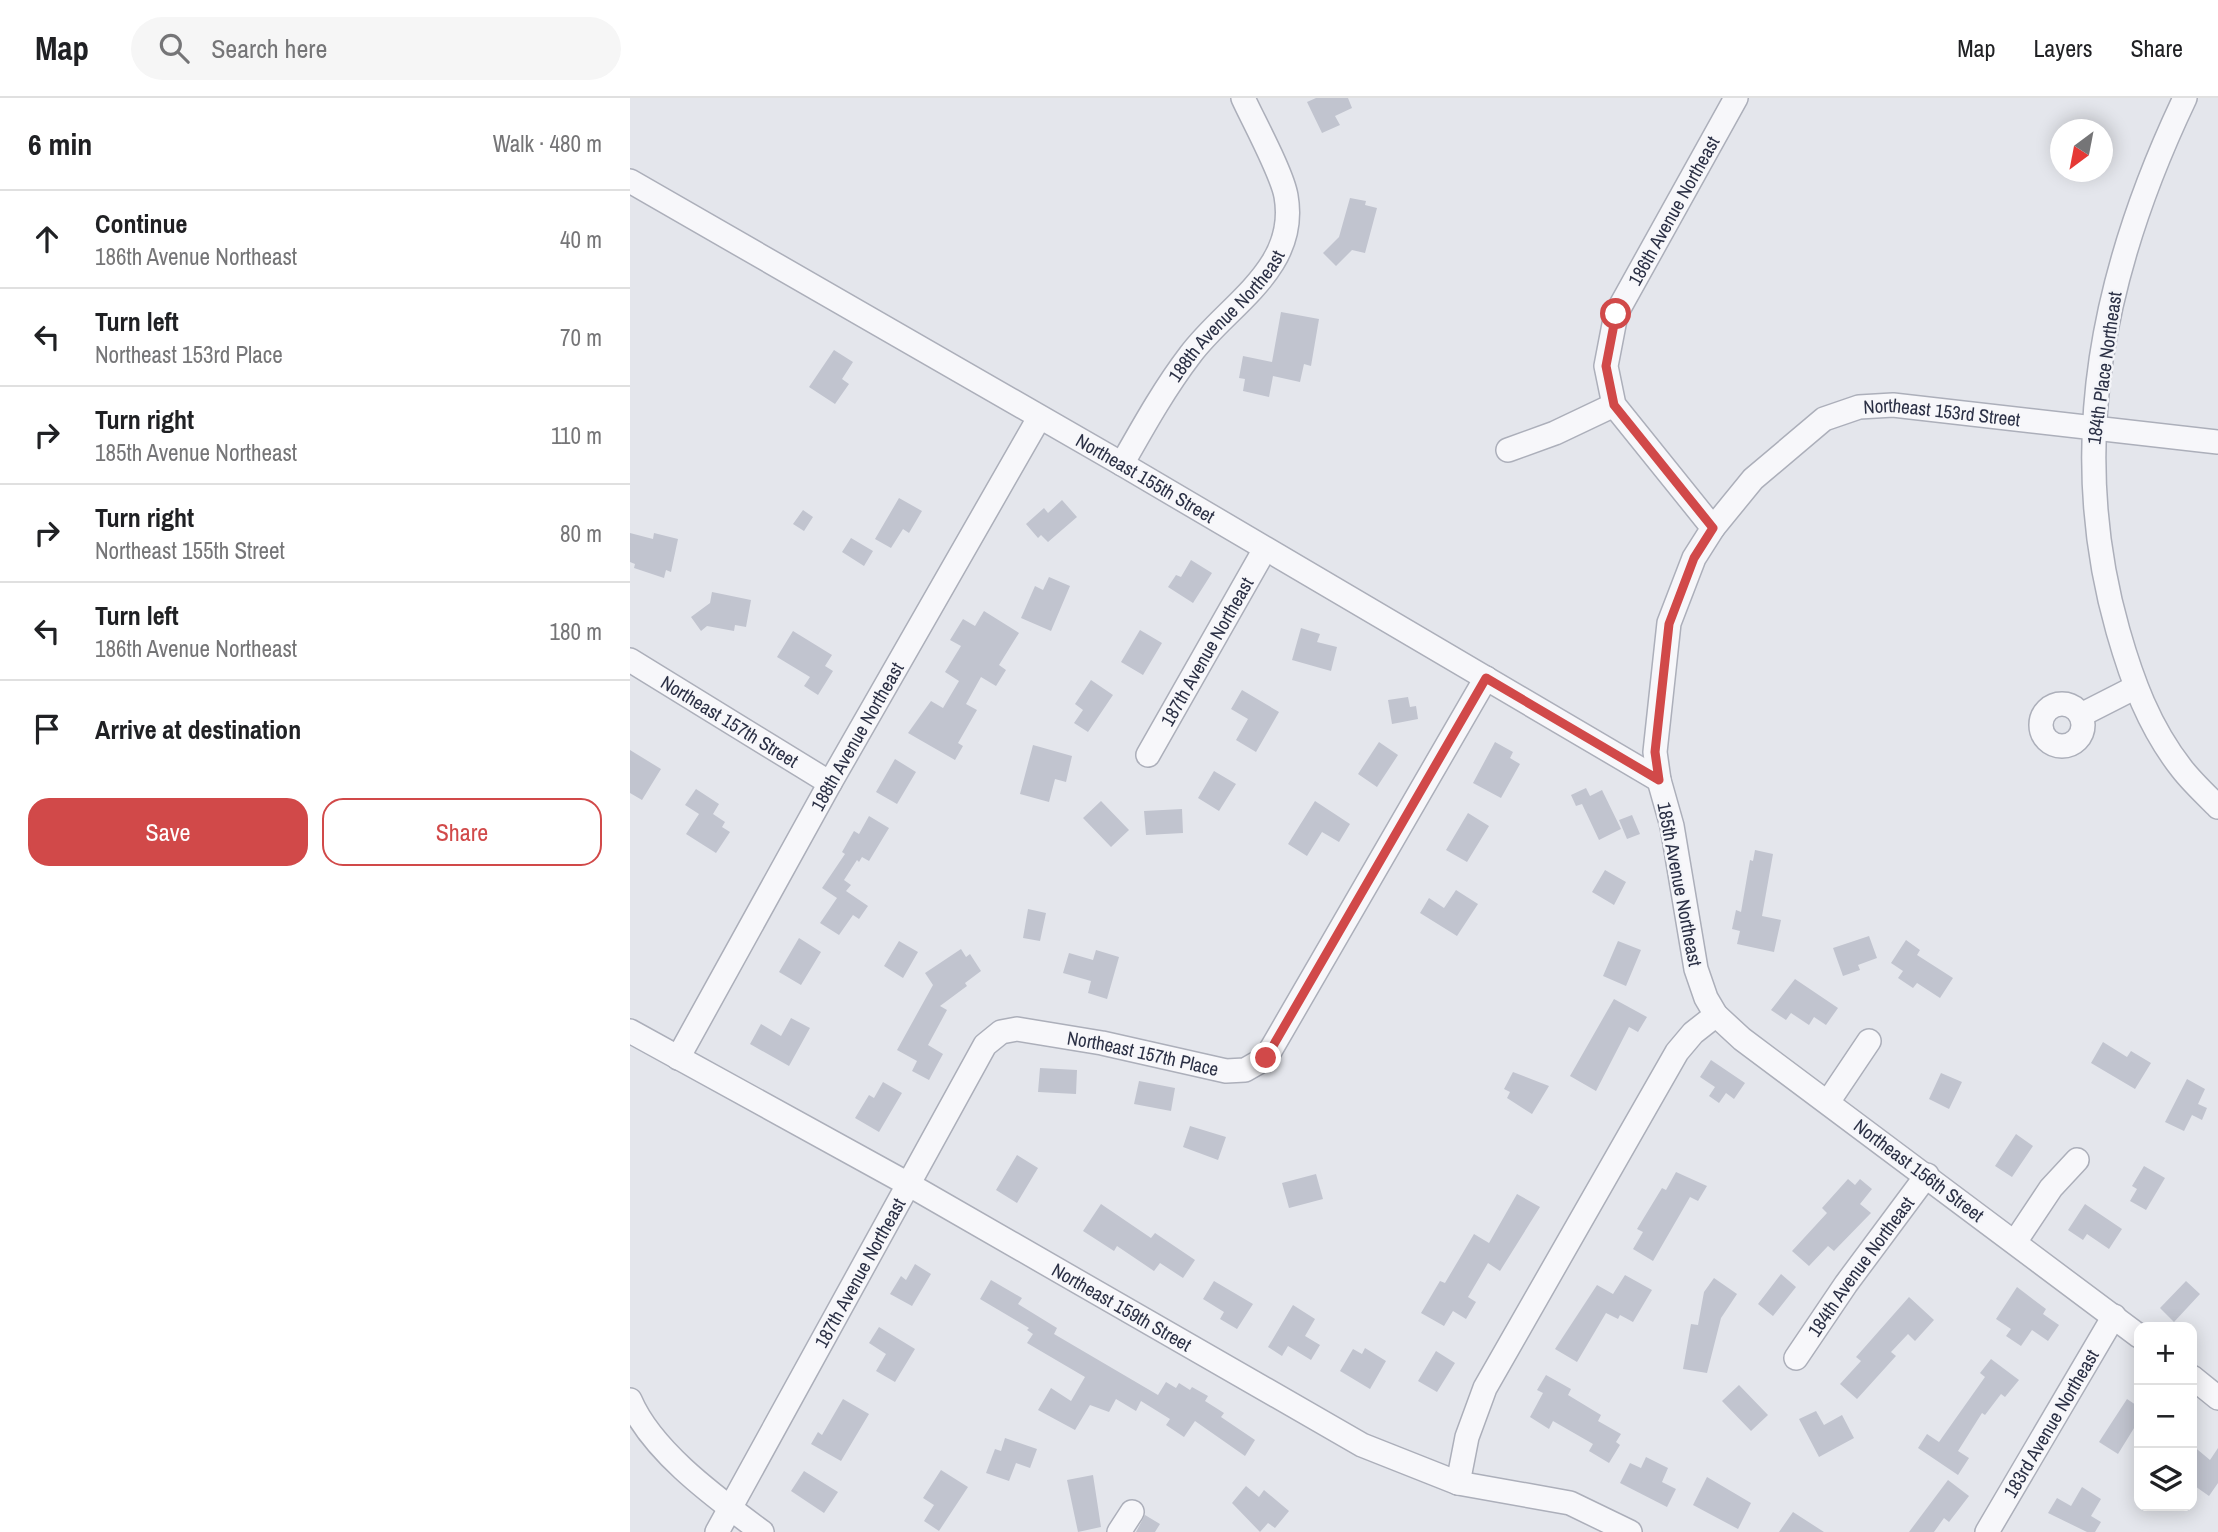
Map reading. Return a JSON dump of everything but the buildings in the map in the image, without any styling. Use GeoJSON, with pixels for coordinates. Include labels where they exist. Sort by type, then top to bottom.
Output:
{"type":"FeatureCollection","features":[{"type":"Feature","properties":{"kind":"street","name":"188th Avenue Northeast"},"geometry":{"type":"LineString","coordinates":[[1122,464],[1164,390],[1193,351],[1245,299],[1271,267],[1287,226],[1286,195],[1243,98]]}},
{"type":"Feature","properties":{"kind":"street","name":"186th Avenue Northeast"},"geometry":{"type":"LineString","coordinates":[[1614,405],[1606,366],[1616,314],[1736,98]]}},
{"type":"Feature","properties":{"kind":"street","name":"184th Place Northeast"},"geometry":{"type":"LineString","coordinates":[[2185,98],[2157,158],[2114,286],[2092,429],[2098,538],[2110,602],[2134,688],[2182,769],[2218,807]]}},
{"type":"Feature","properties":{"kind":"street","name":"Northeast 155th Street"},"geometry":{"type":"LineString","coordinates":[[630,181],[1122,464],[1659,780]]}},
{"type":"Feature","properties":{"kind":"street"},"geometry":{"type":"LineString","coordinates":[[1508,450],[1555,433],[1614,405],[1713,528]]}},
{"type":"Feature","properties":{"kind":"street","name":"Northeast 153rd Street"},"geometry":{"type":"LineString","coordinates":[[1713,528],[1753,479],[1802,436],[1824,419],[1859,407],[1893,405],[1966,411],[2092,429],[2218,442]]}},
{"type":"Feature","properties":{"kind":"street","name":"188th Avenue Northeast"},"geometry":{"type":"LineString","coordinates":[[678,1058],[830,783],[1039,418]]}},
{"type":"Feature","properties":{"kind":"street","name":"185th Avenue Northeast"},"geometry":{"type":"LineString","coordinates":[[1711,1006],[1696,969],[1672,826],[1659,780],[1655,752],[1669,624],[1694,558],[1713,528]]}},
{"type":"Feature","properties":{"kind":"street","name":"187th Avenue Northeast"},"geometry":{"type":"LineString","coordinates":[[1148,755],[1265,549]]}},
{"type":"Feature","properties":{"kind":"street","name":"Northeast 157th Street"},"geometry":{"type":"LineString","coordinates":[[630,660],[830,783]]}},
{"type":"Feature","properties":{"kind":"street","name":"Northeast 157th Place"},"geometry":{"type":"LineString","coordinates":[[1017,1028],[1102,1043],[1226,1071],[1245,1070],[1266,1058],[1486,678]]}},
{"type":"Feature","properties":{"kind":"street"},"geometry":{"type":"LineString","coordinates":[[2081,715],[2134,688]]}},
{"type":"Feature","properties":{"kind":"street"},"geometry":{"type":"LineString","coordinates":[[1458,1483],[1467,1437],[1485,1388],[1676,1052],[1711,1006]]}},
{"type":"Feature","properties":{"kind":"street","name":"Northeast 156th Street"},"geometry":{"type":"LineString","coordinates":[[1711,1006],[1742,1039],[2134,1332]]}},
{"type":"Feature","properties":{"kind":"street","name":"187th Avenue Northeast"},"geometry":{"type":"LineString","coordinates":[[717,1532],[985,1045],[1001,1032],[1017,1028]]}},
{"type":"Feature","properties":{"kind":"street","name":"Northeast 159th Street"},"geometry":{"type":"LineString","coordinates":[[630,1031],[908,1184],[1362,1445],[1458,1483],[1554,1498],[1604,1517],[1630,1532]]}},
{"type":"Feature","properties":{"kind":"street"},"geometry":{"type":"LineString","coordinates":[[1828,1102],[1869,1041]]}},
{"type":"Feature","properties":{"kind":"street"},"geometry":{"type":"LineString","coordinates":[[2015,1242],[2051,1188],[2077,1160]]}},
{"type":"Feature","properties":{"kind":"street","name":"184th Avenue Northeast"},"geometry":{"type":"LineString","coordinates":[[1796,1358],[1927,1175]]}},
{"type":"Feature","properties":{"kind":"street","name":"183rd Avenue Northeast"},"geometry":{"type":"LineString","coordinates":[[1987,1532],[2114,1316]]}},
{"type":"Feature","properties":{"kind":"street"},"geometry":{"type":"LineString","coordinates":[[2197,1381],[2218,1398]]}},
{"type":"Feature","properties":{"kind":"street"},"geometry":{"type":"LineString","coordinates":[[630,1400],[637,1416],[668,1454],[762,1532]]}},
{"type":"Feature","properties":{"kind":"street"},"geometry":{"type":"LineString","coordinates":[[1119,1532],[1132,1512]]}},
{"type":"Feature","properties":{"kind":"route"},"geometry":{"type":"LineString","coordinates":[[1266,1058],[1486,678],[1659,780],[1655,752],[1669,624],[1694,558],[1713,528],[1614,405],[1606,366],[1616,314]]}}]}
